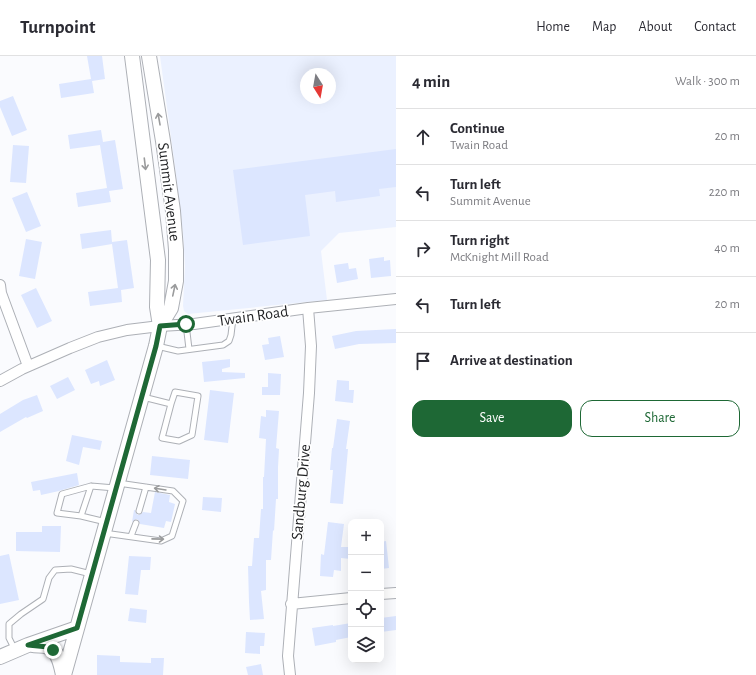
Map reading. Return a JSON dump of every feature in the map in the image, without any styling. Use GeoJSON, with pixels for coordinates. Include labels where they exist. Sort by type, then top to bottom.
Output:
{"type":"FeatureCollection","features":[{"type":"Feature","properties":{"kind":"main road","name":"Summit Avenue"},"geometry":{"type":"LineString","coordinates":[[132,56],[158,260],[157,307],[160,326]]}},
{"type":"Feature","properties":{"kind":"main road","name":"Summit Avenue"},"geometry":{"type":"LineString","coordinates":[[63,675],[142,397],[160,326],[171,308],[176,281],[176,250],[173,211],[149,56]]}},
{"type":"Feature","properties":{"kind":"main road"},"geometry":{"type":"LineString","coordinates":[[0,657],[21,647],[77,628]]}},
{"type":"Feature","properties":{"kind":"main road"},"geometry":{"type":"LineString","coordinates":[[21,647],[48,647],[53,650],[58,658],[63,675]]}},
{"type":"Feature","properties":{"kind":"street"},"geometry":{"type":"LineString","coordinates":[[0,285],[1,293],[28,366]]}},
{"type":"Feature","properties":{"kind":"street","name":"Twain Road"},"geometry":{"type":"LineString","coordinates":[[0,381],[28,366],[98,337],[127,330],[396,299]]}},
{"type":"Feature","properties":{"kind":"street","name":"Sandburg Drive"},"geometry":{"type":"LineString","coordinates":[[290,675],[288,656],[291,604],[311,346],[308,308]]}},
{"type":"Feature","properties":{"kind":"street"},"geometry":{"type":"LineString","coordinates":[[384,594],[396,593]]}},
{"type":"Feature","properties":{"kind":"street"},"geometry":{"type":"LineString","coordinates":[[291,604],[348,598]]}},
{"type":"Feature","properties":{"kind":"lane"},"geometry":{"type":"LineString","coordinates":[[156,346],[178,350],[223,345],[229,341],[233,318]]}},
{"type":"Feature","properties":{"kind":"lane"},"geometry":{"type":"LineString","coordinates":[[186,324],[189,349]]}},
{"type":"Feature","properties":{"kind":"lane"},"geometry":{"type":"LineString","coordinates":[[175,392],[198,396],[192,435],[179,441],[162,438],[171,404],[175,392]]}},
{"type":"Feature","properties":{"kind":"lane"},"geometry":{"type":"LineString","coordinates":[[142,397],[171,404]]}},
{"type":"Feature","properties":{"kind":"lane"},"geometry":{"type":"LineString","coordinates":[[81,516],[91,486]]}},
{"type":"Feature","properties":{"kind":"lane"},"geometry":{"type":"LineString","coordinates":[[91,486],[117,486],[146,487],[173,492],[183,501],[172,536],[161,541],[130,536],[81,516],[57,513],[62,494],[91,486]]}},
{"type":"Feature","properties":{"kind":"lane"},"geometry":{"type":"LineString","coordinates":[[139,511],[146,487]]}},
{"type":"Feature","properties":{"kind":"lane"},"geometry":{"type":"LineString","coordinates":[[130,536],[136,523]]}},
{"type":"Feature","properties":{"kind":"lane"},"geometry":{"type":"LineString","coordinates":[[21,647],[9,638],[9,624],[43,599],[49,578],[55,570],[71,569],[92,574]]}},
{"type":"Feature","properties":{"kind":"shaded area"},"geometry":{"type":"Polygon","coordinates":[[[160,56],[396,56],[396,227],[339,233],[321,251],[327,300],[188,314],[184,311],[183,306],[185,266],[183,233],[160,56]]]}},
{"type":"Feature","properties":{"kind":"building"},"geometry":{"type":"Polygon","coordinates":[[[87,56],[102,56],[105,79],[92,81],[94,93],[61,98],[59,84],[91,79],[87,56]]]}},
{"type":"Feature","properties":{"kind":"building"},"geometry":{"type":"Polygon","coordinates":[[[13,96],[27,130],[12,136],[0,107],[0,101],[13,96]]]}},
{"type":"Feature","properties":{"kind":"building"},"geometry":{"type":"Polygon","coordinates":[[[101,130],[103,142],[115,140],[123,189],[109,191],[111,202],[78,207],[76,193],[107,188],[100,145],[70,149],[68,135],[101,130]]]}},
{"type":"Feature","properties":{"kind":"building"},"geometry":{"type":"Polygon","coordinates":[[[13,145],[29,146],[26,183],[10,182],[13,145]]]}},
{"type":"Feature","properties":{"kind":"building"},"geometry":{"type":"Polygon","coordinates":[[[396,149],[396,187],[379,189],[380,196],[336,202],[335,191],[305,195],[310,236],[243,245],[233,170],[396,149]]]}},
{"type":"Feature","properties":{"kind":"building"},"geometry":{"type":"Polygon","coordinates":[[[27,192],[41,226],[26,232],[12,198],[27,192]]]}},
{"type":"Feature","properties":{"kind":"building"},"geometry":{"type":"Polygon","coordinates":[[[111,230],[112,242],[127,240],[134,288],[121,290],[122,302],[90,306],[88,292],[118,288],[112,244],[82,249],[80,234],[111,230]]]}},
{"type":"Feature","properties":{"kind":"building"},"geometry":{"type":"Polygon","coordinates":[[[26,239],[42,242],[35,279],[19,276],[26,239]]]}},
{"type":"Feature","properties":{"kind":"building"},"geometry":{"type":"Polygon","coordinates":[[[384,257],[384,261],[390,260],[391,276],[371,278],[369,259],[384,257]]]}},
{"type":"Feature","properties":{"kind":"building"},"geometry":{"type":"Polygon","coordinates":[[[348,263],[349,269],[356,268],[358,279],[337,283],[334,265],[348,263]]]}},
{"type":"Feature","properties":{"kind":"building"},"geometry":{"type":"Polygon","coordinates":[[[36,288],[52,321],[37,328],[21,295],[36,288]]]}},
{"type":"Feature","properties":{"kind":"building"},"geometry":{"type":"Polygon","coordinates":[[[396,329],[396,343],[359,344],[335,349],[332,336],[356,331],[396,329]]]}},
{"type":"Feature","properties":{"kind":"building"},"geometry":{"type":"Polygon","coordinates":[[[280,336],[284,357],[265,360],[262,345],[269,344],[268,338],[280,336]]]}},
{"type":"Feature","properties":{"kind":"building"},"geometry":{"type":"Polygon","coordinates":[[[230,359],[230,367],[222,369],[222,372],[245,373],[245,378],[204,382],[202,362],[230,359]]]}},
{"type":"Feature","properties":{"kind":"building"},"geometry":{"type":"Polygon","coordinates":[[[107,360],[115,380],[100,386],[99,381],[91,384],[85,370],[107,360]]]}},
{"type":"Feature","properties":{"kind":"building"},"geometry":{"type":"Polygon","coordinates":[[[268,373],[281,374],[280,395],[262,395],[262,387],[268,387],[268,373]]]}},
{"type":"Feature","properties":{"kind":"building"},"geometry":{"type":"Polygon","coordinates":[[[68,377],[75,390],[57,399],[50,386],[68,377]]]}},
{"type":"Feature","properties":{"kind":"building"},"geometry":{"type":"Polygon","coordinates":[[[337,380],[349,381],[349,390],[354,390],[353,403],[335,401],[337,380]]]}},
{"type":"Feature","properties":{"kind":"building"},"geometry":{"type":"Polygon","coordinates":[[[210,390],[234,393],[228,443],[204,440],[210,390]]]}},
{"type":"Feature","properties":{"kind":"building"},"geometry":{"type":"Polygon","coordinates":[[[37,395],[43,411],[27,418],[26,417],[0,432],[0,414],[23,400],[37,395]]]}},
{"type":"Feature","properties":{"kind":"building"},"geometry":{"type":"Polygon","coordinates":[[[266,410],[279,411],[276,448],[279,449],[278,499],[276,499],[271,560],[266,560],[266,590],[261,591],[264,619],[250,620],[248,566],[252,566],[254,538],[259,538],[261,509],[263,509],[263,477],[266,439],[259,438],[261,416],[266,417],[266,410]]]}},
{"type":"Feature","properties":{"kind":"building"},"geometry":{"type":"Polygon","coordinates":[[[337,419],[350,421],[346,449],[348,449],[343,504],[330,503],[333,470],[330,470],[337,419]]]}},
{"type":"Feature","properties":{"kind":"building"},"geometry":{"type":"Polygon","coordinates":[[[72,435],[102,441],[100,450],[83,447],[79,465],[66,461],[72,435]]]}},
{"type":"Feature","properties":{"kind":"building"},"geometry":{"type":"Polygon","coordinates":[[[152,456],[190,460],[188,479],[150,475],[152,456]]]}},
{"type":"Feature","properties":{"kind":"building"},"geometry":{"type":"Polygon","coordinates":[[[77,473],[79,485],[41,495],[40,490],[33,491],[31,482],[77,473]]]}},
{"type":"Feature","properties":{"kind":"building"},"geometry":{"type":"Polygon","coordinates":[[[155,492],[170,495],[169,502],[175,504],[171,522],[166,521],[164,528],[140,524],[137,519],[132,522],[134,510],[138,515],[143,512],[151,513],[155,492]]]}},
{"type":"Feature","properties":{"kind":"building"},"geometry":{"type":"Polygon","coordinates":[[[203,497],[222,498],[221,512],[202,510],[203,497]]]}},
{"type":"Feature","properties":{"kind":"building"},"geometry":{"type":"Polygon","coordinates":[[[328,522],[344,524],[341,547],[348,547],[348,559],[341,558],[341,571],[334,570],[333,577],[320,576],[321,554],[324,555],[328,522]]]}},
{"type":"Feature","properties":{"kind":"building"},"geometry":{"type":"Polygon","coordinates":[[[42,526],[61,526],[60,552],[16,551],[16,532],[42,532],[42,526]]]}},
{"type":"Feature","properties":{"kind":"building"},"geometry":{"type":"Polygon","coordinates":[[[384,541],[386,541],[389,568],[384,569],[384,555],[384,541]]]}},
{"type":"Feature","properties":{"kind":"building"},"geometry":{"type":"Polygon","coordinates":[[[9,554],[19,600],[0,604],[0,556],[9,554]]]}},
{"type":"Feature","properties":{"kind":"building"},"geometry":{"type":"Polygon","coordinates":[[[129,556],[151,557],[150,570],[141,570],[138,595],[125,594],[129,556]]]}},
{"type":"Feature","properties":{"kind":"building"},"geometry":{"type":"Polygon","coordinates":[[[130,608],[147,610],[146,623],[128,621],[130,608]]]}},
{"type":"Feature","properties":{"kind":"building"},"geometry":{"type":"Polygon","coordinates":[[[396,616],[396,630],[384,632],[384,618],[396,616]]]}},
{"type":"Feature","properties":{"kind":"building"},"geometry":{"type":"Polygon","coordinates":[[[348,624],[348,638],[336,640],[336,642],[315,646],[312,628],[348,624]]]}},
{"type":"Feature","properties":{"kind":"building"},"geometry":{"type":"Polygon","coordinates":[[[246,632],[265,633],[264,646],[260,646],[260,654],[245,653],[246,632]]]}},
{"type":"Feature","properties":{"kind":"building"},"geometry":{"type":"Polygon","coordinates":[[[97,655],[120,656],[120,662],[151,663],[151,658],[164,658],[163,675],[97,675],[97,655]]]}},
{"type":"Feature","properties":{"kind":"building"},"geometry":{"type":"Polygon","coordinates":[[[261,664],[263,675],[248,675],[246,667],[261,664]]]}},
{"type":"Feature","properties":{"kind":"route"},"geometry":{"type":"LineString","coordinates":[[53,650],[48,647],[28,645],[77,628],[156,346],[160,326],[186,324]]}}]}
